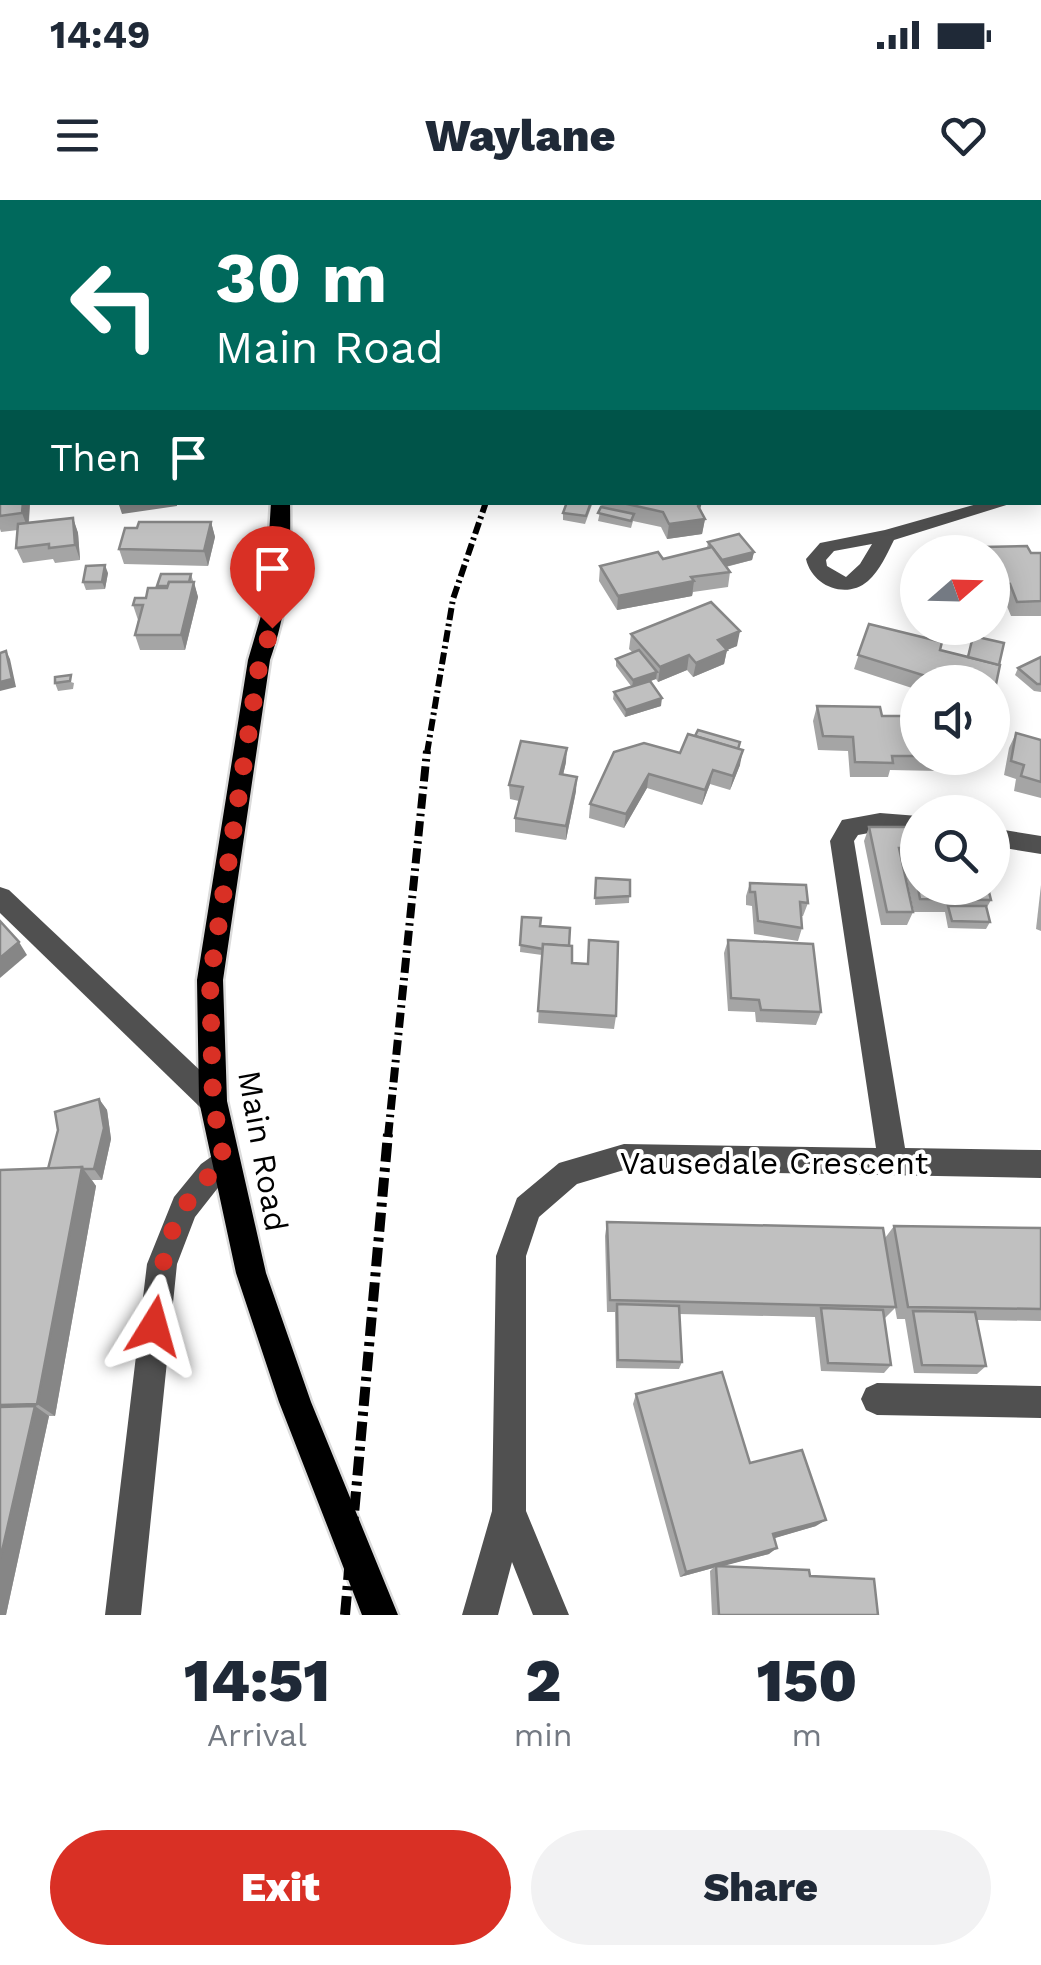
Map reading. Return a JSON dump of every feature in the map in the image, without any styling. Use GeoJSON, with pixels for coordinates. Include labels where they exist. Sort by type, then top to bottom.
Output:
{"type":"FeatureCollection","features":[{"type":"Feature","properties":{"kind":"main road","name":"Main Road"},"geometry":{"type":"LineString","coordinates":[[280,505],[281,568],[272,628],[260,660],[210,980],[213,1102],[257,1292],[295,1402],[380,1615]]}},
{"type":"Feature","properties":{"kind":"street"},"geometry":{"type":"LineString","coordinates":[[886,536],[996,505]]}},
{"type":"Feature","properties":{"kind":"street"},"geometry":{"type":"LineString","coordinates":[[893,1162],[842,842],[850,827],[900,825]]}},
{"type":"Feature","properties":{"kind":"street"},"geometry":{"type":"LineString","coordinates":[[1010,839],[1041,845]]}},
{"type":"Feature","properties":{"kind":"street"},"geometry":{"type":"LineString","coordinates":[[0,897],[213,1102]]}},
{"type":"Feature","properties":{"kind":"street","name":"Vausedale Crescent"},"geometry":{"type":"LineString","coordinates":[[480,1615],[509,1511],[511,1256],[527,1208],[569,1174],[624,1157],[1041,1164]]}},
{"type":"Feature","properties":{"kind":"street"},"geometry":{"type":"LineString","coordinates":[[124,1615],[162,1264],[175,1218],[198,1186],[224,1161]]}},
{"type":"Feature","properties":{"kind":"street"},"geometry":{"type":"LineString","coordinates":[[877,1399],[1041,1402]]}},
{"type":"Feature","properties":{"kind":"street","name":"Vausedale Crescent"},"geometry":{"type":"LineString","coordinates":[[509,1511],[551,1615]]}},
{"type":"Feature","properties":{"kind":"building"},"geometry":{"type":"Polygon","coordinates":[[[0,505],[23,505],[22,513],[0,516],[0,505]]]}},
{"type":"Feature","properties":{"kind":"building"},"geometry":{"type":"Polygon","coordinates":[[[566,505],[590,505],[586,516],[563,513],[566,505]]]}},
{"type":"Feature","properties":{"kind":"building"},"geometry":{"type":"Polygon","coordinates":[[[632,505],[698,505],[705,519],[669,524],[663,512],[632,505]]]}},
{"type":"Feature","properties":{"kind":"building"},"geometry":{"type":"Polygon","coordinates":[[[601,507],[634,514],[631,521],[598,513],[601,507]]]}},
{"type":"Feature","properties":{"kind":"building"},"geometry":{"type":"Polygon","coordinates":[[[73,518],[75,545],[16,548],[18,524],[73,518]]]}},
{"type":"Feature","properties":{"kind":"building"},"geometry":{"type":"Polygon","coordinates":[[[139,522],[211,522],[204,551],[119,549],[125,528],[137,528],[139,522]]]}},
{"type":"Feature","properties":{"kind":"building"},"geometry":{"type":"Polygon","coordinates":[[[739,534],[754,552],[722,560],[708,542],[739,534]]]}},
{"type":"Feature","properties":{"kind":"building"},"geometry":{"type":"Polygon","coordinates":[[[1010,546],[1027,546],[1031,553],[1041,553],[1041,601],[1017,602],[1010,584],[1010,546]]]}},
{"type":"Feature","properties":{"kind":"building"},"geometry":{"type":"Polygon","coordinates":[[[712,547],[730,572],[691,577],[694,581],[618,596],[600,566],[658,552],[663,559],[712,547]]]}},
{"type":"Feature","properties":{"kind":"building"},"geometry":{"type":"Polygon","coordinates":[[[105,565],[102,582],[83,582],[86,566],[105,565]]]}},
{"type":"Feature","properties":{"kind":"building"},"geometry":{"type":"Polygon","coordinates":[[[161,574],[191,574],[189,582],[157,586],[161,574]]]}},
{"type":"Feature","properties":{"kind":"building"},"geometry":{"type":"Polygon","coordinates":[[[169,582],[194,582],[181,635],[135,635],[143,605],[133,605],[135,598],[146,598],[148,588],[167,588],[169,582]]]}},
{"type":"Feature","properties":{"kind":"building"},"geometry":{"type":"Polygon","coordinates":[[[711,602],[740,631],[718,640],[727,650],[696,663],[689,655],[660,667],[631,634],[711,602]]]}},
{"type":"Feature","properties":{"kind":"building"},"geometry":{"type":"Polygon","coordinates":[[[869,624],[900,632],[900,645],[941,645],[940,650],[1000,665],[900,665],[900,668],[858,655],[869,624]]]}},
{"type":"Feature","properties":{"kind":"building"},"geometry":{"type":"Polygon","coordinates":[[[971,645],[1004,645],[999,665],[968,657],[971,645]]]}},
{"type":"Feature","properties":{"kind":"building"},"geometry":{"type":"Polygon","coordinates":[[[639,650],[657,672],[633,680],[616,659],[639,650]]]}},
{"type":"Feature","properties":{"kind":"building"},"geometry":{"type":"Polygon","coordinates":[[[6,651],[12,679],[0,682],[0,653],[6,651]]]}},
{"type":"Feature","properties":{"kind":"building"},"geometry":{"type":"Polygon","coordinates":[[[1041,657],[1041,684],[1037,684],[1018,668],[1041,657]]]}},
{"type":"Feature","properties":{"kind":"building"},"geometry":{"type":"Polygon","coordinates":[[[71,675],[70,681],[55,683],[55,677],[71,675]]]}},
{"type":"Feature","properties":{"kind":"building"},"geometry":{"type":"Polygon","coordinates":[[[650,681],[662,698],[626,710],[614,692],[650,681]]]}},
{"type":"Feature","properties":{"kind":"building"},"geometry":{"type":"Polygon","coordinates":[[[817,706],[880,707],[882,716],[900,716],[900,756],[892,756],[893,763],[855,762],[853,737],[823,736],[817,706]]]}},
{"type":"Feature","properties":{"kind":"building"},"geometry":{"type":"Polygon","coordinates":[[[698,730],[740,742],[738,749],[695,736],[698,730]]]}},
{"type":"Feature","properties":{"kind":"building"},"geometry":{"type":"Polygon","coordinates":[[[1016,733],[1041,740],[1041,782],[1021,776],[1024,765],[1011,761],[1016,733]]]}},
{"type":"Feature","properties":{"kind":"building"},"geometry":{"type":"Polygon","coordinates":[[[688,734],[743,750],[733,776],[713,770],[705,790],[649,774],[626,814],[590,804],[614,752],[644,743],[680,753],[688,734]]]}},
{"type":"Feature","properties":{"kind":"building"},"geometry":{"type":"Polygon","coordinates":[[[521,741],[567,748],[560,774],[577,777],[566,826],[515,818],[523,787],[509,785],[521,741]]]}},
{"type":"Feature","properties":{"kind":"building"},"geometry":{"type":"Polygon","coordinates":[[[869,827],[900,827],[900,905],[911,905],[913,912],[887,912],[869,827]]]}},
{"type":"Feature","properties":{"kind":"building"},"geometry":{"type":"Polygon","coordinates":[[[596,878],[630,880],[630,896],[595,898],[596,878]]]}},
{"type":"Feature","properties":{"kind":"building"},"geometry":{"type":"Polygon","coordinates":[[[750,883],[806,885],[808,903],[800,902],[802,928],[758,921],[755,892],[750,892],[750,883]]]}},
{"type":"Feature","properties":{"kind":"building"},"geometry":{"type":"Polygon","coordinates":[[[948,906],[986,906],[990,922],[952,921],[948,906]]]}},
{"type":"Feature","properties":{"kind":"building"},"geometry":{"type":"Polygon","coordinates":[[[522,917],[541,918],[540,926],[570,928],[569,946],[543,944],[543,949],[520,945],[522,917]]]}},
{"type":"Feature","properties":{"kind":"building"},"geometry":{"type":"Polygon","coordinates":[[[0,921],[19,942],[0,958],[0,921]]]}},
{"type":"Feature","properties":{"kind":"building"},"geometry":{"type":"Polygon","coordinates":[[[589,940],[618,942],[616,1016],[538,1011],[543,944],[572,946],[572,963],[588,964],[589,940]]]}},
{"type":"Feature","properties":{"kind":"building"},"geometry":{"type":"Polygon","coordinates":[[[728,940],[813,944],[821,1012],[761,1010],[759,1000],[731,998],[728,940]]]}},
{"type":"Feature","properties":{"kind":"building"},"geometry":{"type":"Polygon","coordinates":[[[99,1099],[104,1128],[94,1169],[48,1169],[58,1130],[55,1112],[99,1099]]]}},
{"type":"Feature","properties":{"kind":"building"},"geometry":{"type":"Polygon","coordinates":[[[82,1167],[37,1404],[0,1405],[0,1170],[82,1167]]]}},
{"type":"Feature","properties":{"kind":"building"},"geometry":{"type":"Polygon","coordinates":[[[607,1222],[883,1228],[896,1307],[610,1300],[607,1222]]]}},
{"type":"Feature","properties":{"kind":"building"},"geometry":{"type":"Polygon","coordinates":[[[894,1226],[1041,1228],[1041,1309],[908,1307],[894,1226]]]}},
{"type":"Feature","properties":{"kind":"building"},"geometry":{"type":"Polygon","coordinates":[[[617,1304],[679,1306],[682,1362],[618,1360],[617,1304]]]}},
{"type":"Feature","properties":{"kind":"building"},"geometry":{"type":"Polygon","coordinates":[[[821,1308],[883,1310],[891,1365],[828,1363],[821,1308]]]}},
{"type":"Feature","properties":{"kind":"building"},"geometry":{"type":"Polygon","coordinates":[[[913,1311],[975,1312],[986,1366],[922,1365],[913,1311]]]}},
{"type":"Feature","properties":{"kind":"building"},"geometry":{"type":"Polygon","coordinates":[[[722,1372],[750,1463],[802,1450],[826,1520],[773,1534],[777,1548],[686,1572],[636,1394],[722,1372]]]}},
{"type":"Feature","properties":{"kind":"building"},"geometry":{"type":"Polygon","coordinates":[[[35,1406],[0,1560],[0,1407],[35,1406]]]}},
{"type":"Feature","properties":{"kind":"building"},"geometry":{"type":"Polygon","coordinates":[[[716,1566],[809,1570],[810,1576],[874,1579],[878,1615],[719,1615],[716,1566]]]}},
{"type":"Feature","properties":{"kind":"railway"},"geometry":{"type":"LineString","coordinates":[[427,753],[453,599],[485,505]]}},
{"type":"Feature","properties":{"kind":"railway"},"geometry":{"type":"LineString","coordinates":[[388,1137],[427,751]]}},
{"type":"Feature","properties":{"kind":"railway"},"geometry":{"type":"LineString","coordinates":[[345,1615],[388,1134]]}},
{"type":"Feature","properties":{"kind":"route"},"geometry":{"type":"LineString","coordinates":[[154,1326],[162,1264],[175,1218],[198,1186],[224,1161],[213,1102],[210,980],[230,832],[260,660],[272,628]]}}]}
